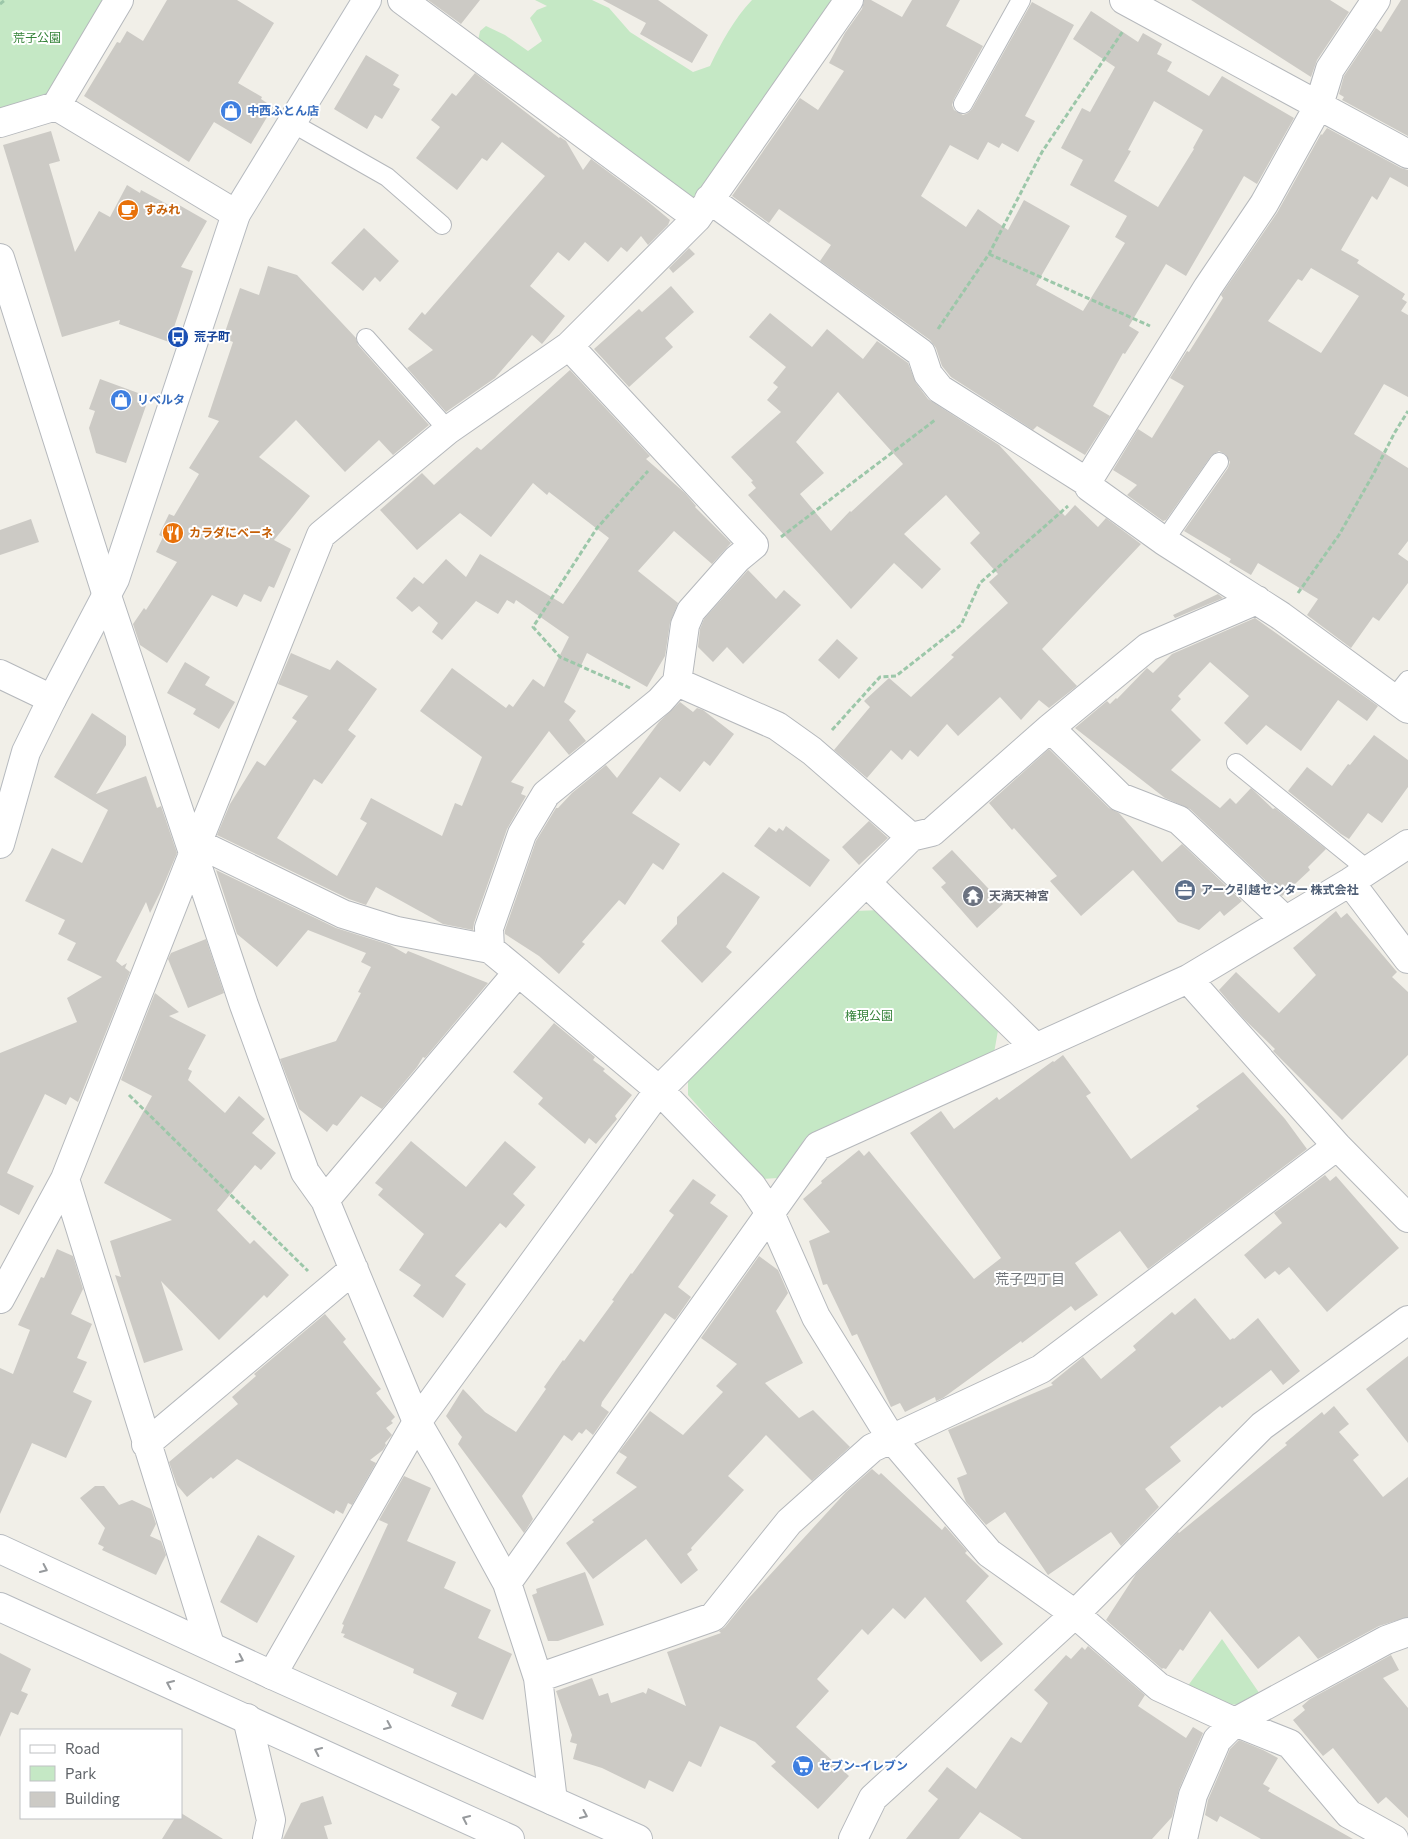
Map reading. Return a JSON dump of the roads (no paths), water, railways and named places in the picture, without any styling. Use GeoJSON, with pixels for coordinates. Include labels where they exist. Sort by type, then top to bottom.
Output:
{"type":"FeatureCollection","features":[{"type":"Feature","properties":{"kind":"street"},"geometry":{"type":"LineString","coordinates":[[0,123],[56,106],[120,0]]}},
{"type":"Feature","properties":{"kind":"street"},"geometry":{"type":"LineString","coordinates":[[0,844],[26,752],[116,579],[236,214],[367,0]]}},
{"type":"Feature","properties":{"kind":"street"},"geometry":{"type":"LineString","coordinates":[[402,0],[703,208],[921,353],[928,374],[940,389],[1088,484],[1164,540],[1403,696]]}},
{"type":"Feature","properties":{"kind":"street"},"geometry":{"type":"LineString","coordinates":[[0,1299],[65,1179],[321,535],[448,430],[568,346],[703,208],[850,0]]}},
{"type":"Feature","properties":{"kind":"street"},"geometry":{"type":"LineString","coordinates":[[1088,484],[1208,287],[1264,204],[1319,105],[1330,69],[1376,0]]}},
{"type":"Feature","properties":{"kind":"street"},"geometry":{"type":"LineString","coordinates":[[1131,4],[1408,154]]}},
{"type":"Feature","properties":{"kind":"street"},"geometry":{"type":"LineString","coordinates":[[56,106],[236,214]]}},
{"type":"Feature","properties":{"kind":"street"},"geometry":{"type":"LineString","coordinates":[[2,275],[106,596],[195,848],[244,1005],[305,1172],[325,1200],[417,1422],[507,1583],[538,1678],[553,1801]]}},
{"type":"Feature","properties":{"kind":"street"},"geometry":{"type":"LineString","coordinates":[[490,949],[489,928],[522,834],[546,794],[669,691],[691,611],[737,559],[754,545],[568,346]]}},
{"type":"Feature","properties":{"kind":"street"},"geometry":{"type":"LineString","coordinates":[[272,1674],[417,1422],[659,1090],[911,837],[932,832],[1050,728],[1148,647],[1257,600]]}},
{"type":"Feature","properties":{"kind":"street"},"geometry":{"type":"LineString","coordinates":[[0,674],[52,699]]}},
{"type":"Feature","properties":{"kind":"street"},"geometry":{"type":"LineString","coordinates":[[669,691],[777,726],[812,752],[911,837]]}},
{"type":"Feature","properties":{"kind":"street"},"geometry":{"type":"LineString","coordinates":[[1050,728],[1120,797],[1179,820],[1285,920]]}},
{"type":"Feature","properties":{"kind":"street"},"geometry":{"type":"LineString","coordinates":[[507,1583],[818,1146],[1188,978],[1359,876],[1408,844]]}},
{"type":"Feature","properties":{"kind":"street"},"geometry":{"type":"LineString","coordinates":[[195,848],[343,914],[397,931],[490,949],[518,972],[659,1090],[752,1186],[770,1213],[816,1317],[891,1438],[989,1553],[1075,1614],[1159,1688],[1290,1744],[1349,1814],[1394,1839]]}},
{"type":"Feature","properties":{"kind":"street"},"geometry":{"type":"LineString","coordinates":[[1359,876],[1408,959]]}},
{"type":"Feature","properties":{"kind":"street"},"geometry":{"type":"LineString","coordinates":[[866,882],[1036,1048]]}},
{"type":"Feature","properties":{"kind":"street"},"geometry":{"type":"LineString","coordinates":[[325,1200],[518,972]]}},
{"type":"Feature","properties":{"kind":"street"},"geometry":{"type":"LineString","coordinates":[[1188,978],[1337,1146],[1408,1218]]}},
{"type":"Feature","properties":{"kind":"street"},"geometry":{"type":"LineString","coordinates":[[538,1678],[712,1617],[789,1522],[872,1448],[1041,1369],[1337,1146]]}},
{"type":"Feature","properties":{"kind":"street"},"geometry":{"type":"LineString","coordinates":[[65,1179],[210,1646]]}},
{"type":"Feature","properties":{"kind":"street"},"geometry":{"type":"LineString","coordinates":[[146,1444],[354,1269]]}},
{"type":"Feature","properties":{"kind":"street"},"geometry":{"type":"LineString","coordinates":[[853,1839],[873,1798],[1075,1614],[1262,1426],[1408,1320]]}},
{"type":"Feature","properties":{"kind":"street"},"geometry":{"type":"LineString","coordinates":[[0,1549],[638,1839]]}},
{"type":"Feature","properties":{"kind":"street"},"geometry":{"type":"LineString","coordinates":[[0,1607],[510,1839]]}},
{"type":"Feature","properties":{"kind":"street"},"geometry":{"type":"LineString","coordinates":[[1183,1839],[1193,1795],[1217,1740],[1235,1722],[1386,1640],[1408,1632]]}},
{"type":"Feature","properties":{"kind":"street"},"geometry":{"type":"LineString","coordinates":[[247,1718],[271,1820],[267,1839]]}},
{"type":"Feature","properties":{"kind":"lane"},"geometry":{"type":"LineString","coordinates":[[963,104],[1021,0]]}},
{"type":"Feature","properties":{"kind":"lane"},"geometry":{"type":"LineString","coordinates":[[292,123],[387,177],[442,226]]}},
{"type":"Feature","properties":{"kind":"lane"},"geometry":{"type":"LineString","coordinates":[[366,338],[448,430]]}},
{"type":"Feature","properties":{"kind":"lane"},"geometry":{"type":"LineString","coordinates":[[1164,540],[1219,462]]}},
{"type":"Feature","properties":{"kind":"lane"},"geometry":{"type":"LineString","coordinates":[[1236,763],[1359,876]]}},
{"type":"Feature","properties":{"kind":"place","name":"中西ふとん店"},"geometry":{"type":"Point","coordinates":[231,111]}},
{"type":"Feature","properties":{"kind":"place","name":"すみれ"},"geometry":{"type":"Point","coordinates":[128,210]}},
{"type":"Feature","properties":{"kind":"place","name":"荒子町"},"geometry":{"type":"Point","coordinates":[178,337]}},
{"type":"Feature","properties":{"kind":"place","name":"リベルタ"},"geometry":{"type":"Point","coordinates":[121,400]}},
{"type":"Feature","properties":{"kind":"place","name":"カラダにベーネ"},"geometry":{"type":"Point","coordinates":[173,533]}},
{"type":"Feature","properties":{"kind":"place","name":"アーク引越センター 株式会社"},"geometry":{"type":"Point","coordinates":[1185,890]}},
{"type":"Feature","properties":{"kind":"place","name":"天満天神宮"},"geometry":{"type":"Point","coordinates":[973,896]}},
{"type":"Feature","properties":{"kind":"place","name":"セブン-イレブン"},"geometry":{"type":"Point","coordinates":[803,1766]}},
{"type":"Feature","properties":{"kind":"district","name":"荒子四丁目"},"geometry":{"type":"Point","coordinates":[1030,1279]}},
{"type":"Feature","properties":{"kind":"park label","name":"荒子公園"},"geometry":{"type":"Point","coordinates":[37,38]}},
{"type":"Feature","properties":{"kind":"park label","name":"権現公園"},"geometry":{"type":"Point","coordinates":[869,1016]}}]}
